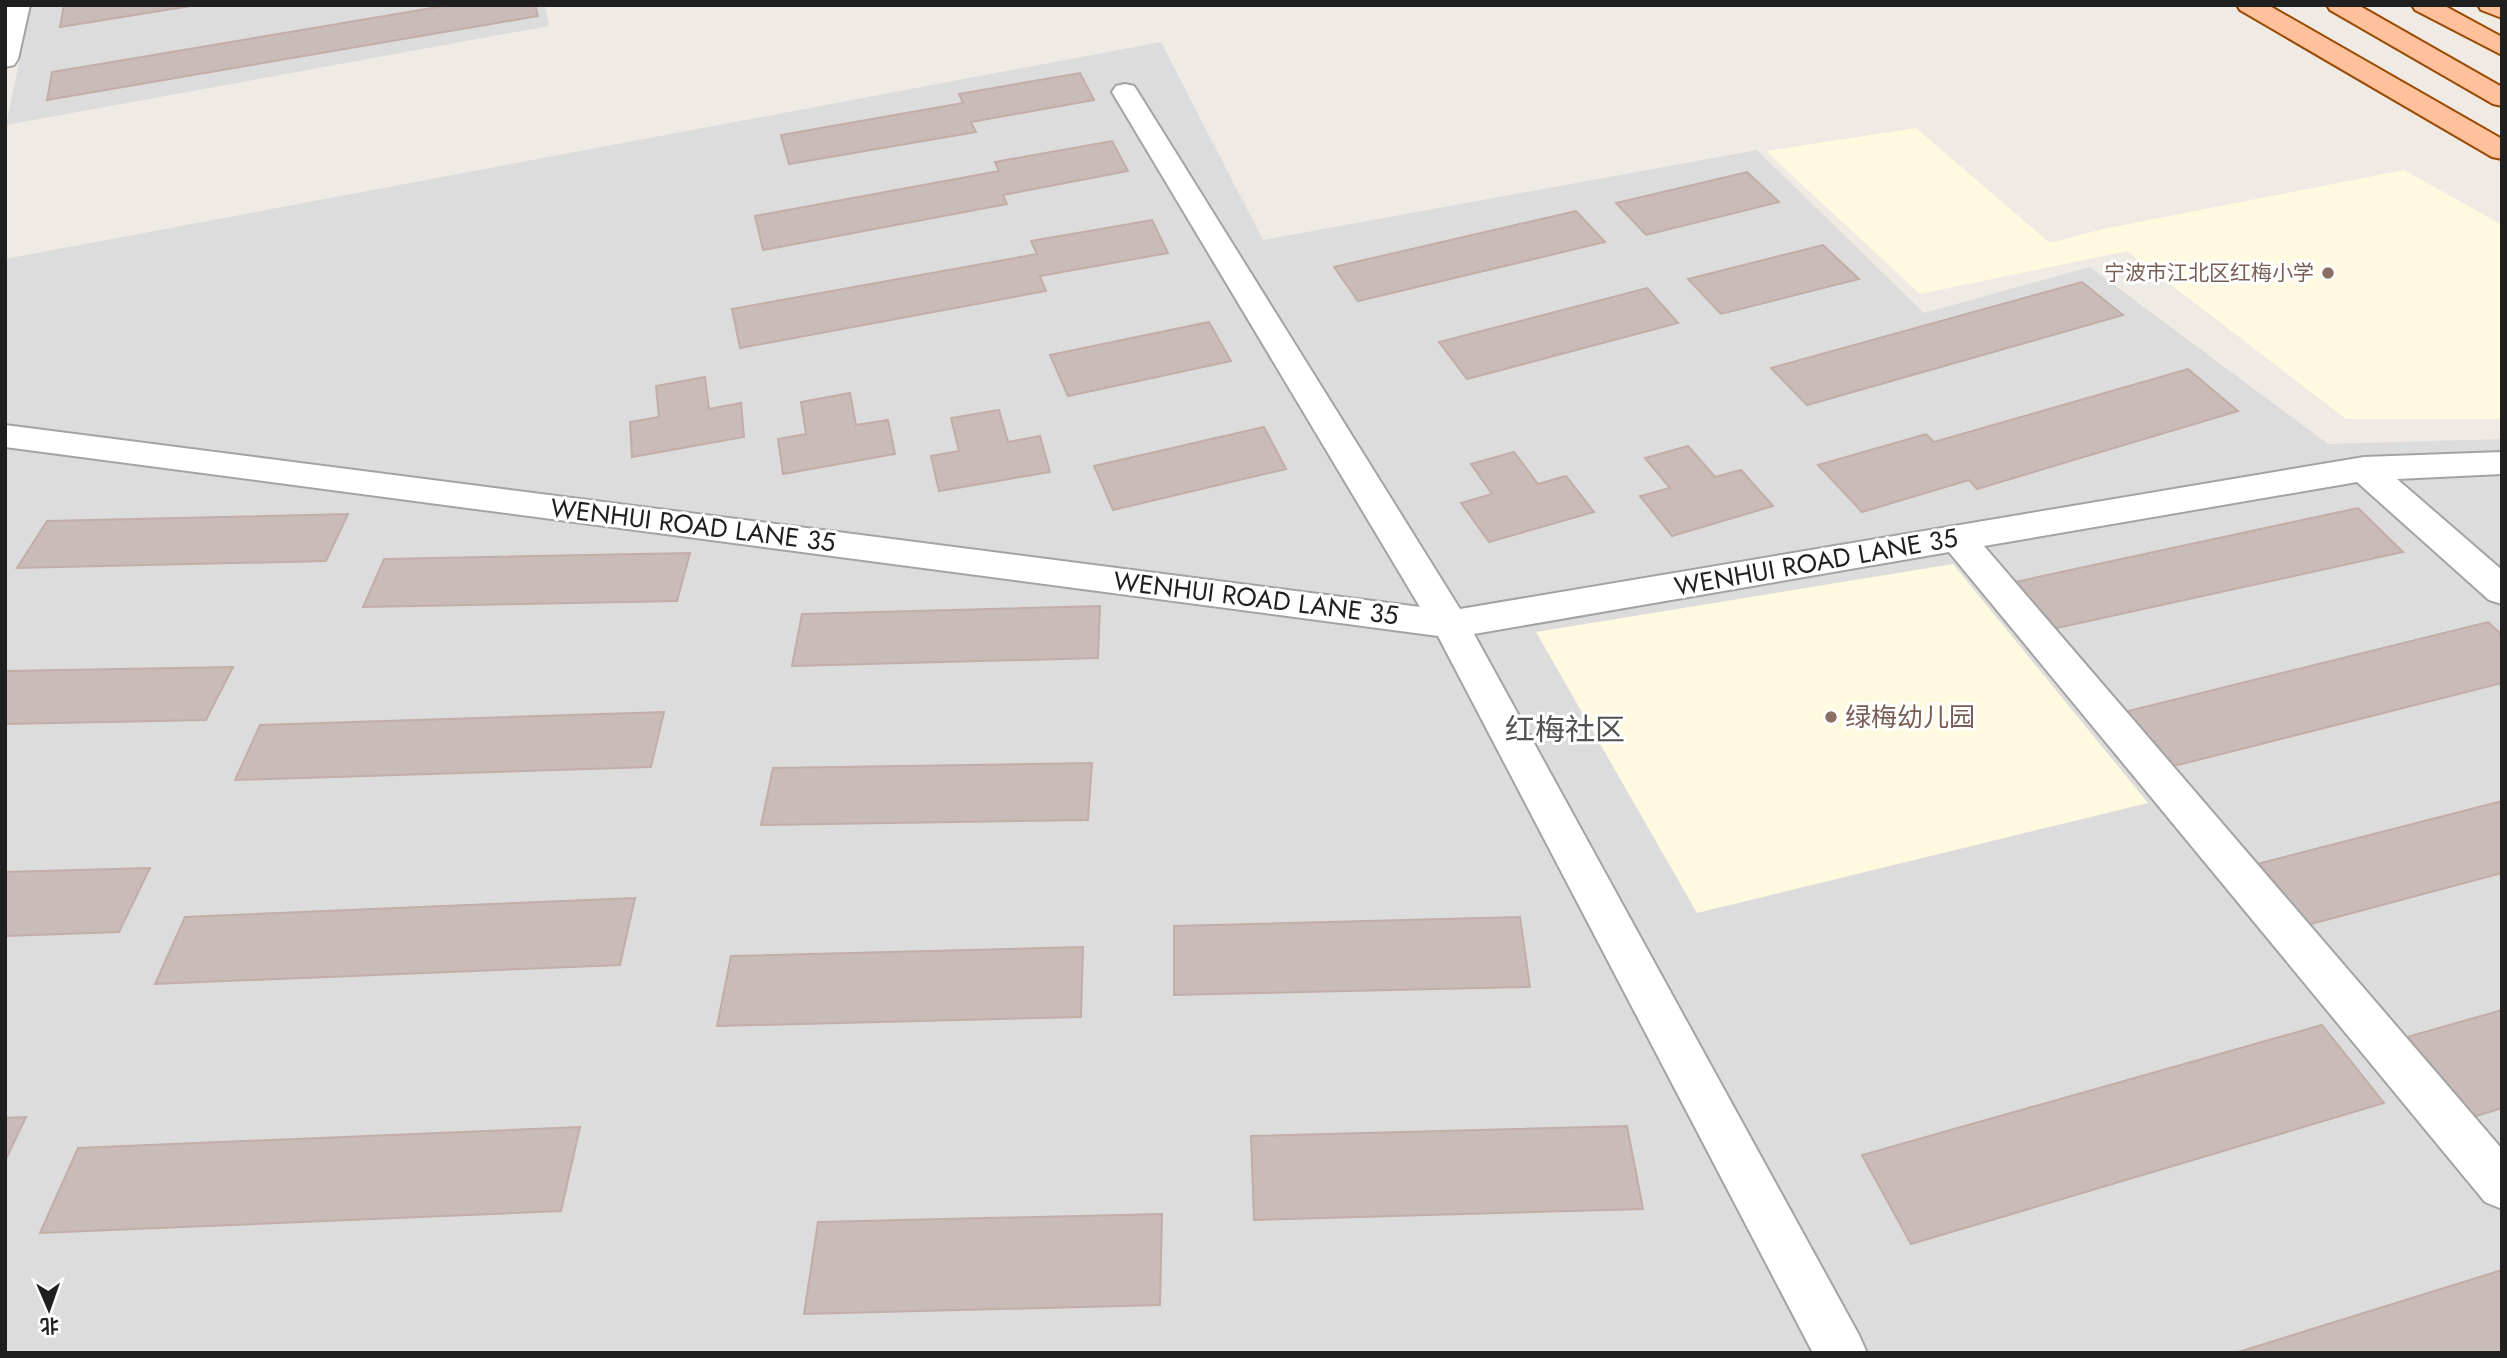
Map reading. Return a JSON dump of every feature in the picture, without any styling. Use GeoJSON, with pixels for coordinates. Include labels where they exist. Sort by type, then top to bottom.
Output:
{"type":"FeatureCollection","features":[{"type":"Feature","properties":{"kind":"main road"},"geometry":{"type":"LineString","coordinates":[[2249,5],[2502,151]]}},
{"type":"Feature","properties":{"kind":"main road"},"geometry":{"type":"LineString","coordinates":[[2339,5],[2502,98]]}},
{"type":"Feature","properties":{"kind":"main road"},"geometry":{"type":"LineString","coordinates":[[2424,5],[2502,47]]}},
{"type":"Feature","properties":{"kind":"main road"},"geometry":{"type":"LineString","coordinates":[[2490,5],[2502,11]]}},
{"type":"Feature","properties":{"kind":"street"},"geometry":{"type":"LineString","coordinates":[[5,59],[18,5]]}},
{"type":"Feature","properties":{"kind":"street"},"geometry":{"type":"LineString","coordinates":[[1125,92],[1450,624],[1841,1353]]}},
{"type":"Feature","properties":{"kind":"street","name":"WENHUI ROAD LANE 35"},"geometry":{"type":"LineString","coordinates":[[5,436],[1450,624],[2364,469],[2502,463]]}},
{"type":"Feature","properties":{"kind":"street"},"geometry":{"type":"LineString","coordinates":[[2364,469],[2502,591]]}},
{"type":"Feature","properties":{"kind":"street"},"geometry":{"type":"LineString","coordinates":[[1957,538],[2502,1186]]}},
{"type":"Feature","properties":{"kind":"shaded area"},"geometry":{"type":"Polygon","coordinates":[[[31,5],[545,5],[549,26],[6,125],[31,5]]]}},
{"type":"Feature","properties":{"kind":"shaded area"},"geometry":{"type":"Polygon","coordinates":[[[1161,42],[1263,240],[1757,150],[1924,313],[2090,267],[2328,444],[2502,439],[2502,1353],[5,1353],[5,259],[1161,42]]]}},
{"type":"Feature","properties":{"kind":"shaded area","name":"宁波市江北区红梅小学"},"geometry":{"type":"Polygon","coordinates":[[[1916,128],[2050,243],[2103,229],[2404,170],[2502,225],[2502,419],[2346,419],[2127,251],[1920,294],[1766,151],[1916,128]]]}},
{"type":"Feature","properties":{"kind":"shaded area","name":"绿梅幼儿园"},"geometry":{"type":"Polygon","coordinates":[[[1953,564],[2148,803],[1697,913],[1536,632],[1953,564]]]}},
{"type":"Feature","properties":{"kind":"building"},"geometry":{"type":"Polygon","coordinates":[[[64,5],[197,5],[60,27],[64,5]]]}},
{"type":"Feature","properties":{"kind":"building"},"geometry":{"type":"Polygon","coordinates":[[[450,5],[535,5],[538,16],[47,100],[52,72],[450,5]]]}},
{"type":"Feature","properties":{"kind":"building"},"geometry":{"type":"Polygon","coordinates":[[[1080,73],[1094,100],[971,122],[976,132],[789,164],[781,135],[963,103],[959,94],[1080,73]]]}},
{"type":"Feature","properties":{"kind":"building"},"geometry":{"type":"Polygon","coordinates":[[[1112,141],[1128,171],[1003,195],[1007,204],[763,250],[755,216],[999,171],[995,162],[1112,141]]]}},
{"type":"Feature","properties":{"kind":"building"},"geometry":{"type":"Polygon","coordinates":[[[1747,172],[1779,202],[1646,235],[1616,203],[1747,172]]]}},
{"type":"Feature","properties":{"kind":"building"},"geometry":{"type":"Polygon","coordinates":[[[1576,211],[1605,242],[1358,301],[1334,267],[1576,211]]]}},
{"type":"Feature","properties":{"kind":"building"},"geometry":{"type":"Polygon","coordinates":[[[1152,220],[1168,253],[1040,276],[1046,291],[740,348],[732,309],[1037,254],[1031,241],[1152,220]]]}},
{"type":"Feature","properties":{"kind":"building"},"geometry":{"type":"Polygon","coordinates":[[[1823,245],[1859,279],[1721,314],[1688,279],[1823,245]]]}},
{"type":"Feature","properties":{"kind":"building"},"geometry":{"type":"Polygon","coordinates":[[[2082,282],[2123,315],[1807,405],[1771,368],[2082,282]]]}},
{"type":"Feature","properties":{"kind":"building"},"geometry":{"type":"Polygon","coordinates":[[[1647,288],[1678,323],[1467,379],[1439,342],[1647,288]]]}},
{"type":"Feature","properties":{"kind":"building"},"geometry":{"type":"Polygon","coordinates":[[[1209,322],[1231,361],[1068,396],[1050,355],[1209,322]]]}},
{"type":"Feature","properties":{"kind":"building"},"geometry":{"type":"Polygon","coordinates":[[[2188,369],[2238,411],[1977,489],[1969,480],[1862,512],[1818,465],[1926,434],[1934,442],[2188,369]]]}},
{"type":"Feature","properties":{"kind":"building"},"geometry":{"type":"Polygon","coordinates":[[[705,377],[709,409],[741,403],[744,437],[632,457],[630,422],[659,417],[656,386],[705,377]]]}},
{"type":"Feature","properties":{"kind":"building"},"geometry":{"type":"Polygon","coordinates":[[[850,393],[856,425],[888,420],[895,454],[783,474],[778,439],[806,434],[801,402],[850,393]]]}},
{"type":"Feature","properties":{"kind":"building"},"geometry":{"type":"Polygon","coordinates":[[[999,410],[1008,442],[1040,436],[1050,472],[939,491],[931,456],[959,451],[951,418],[999,410]]]}},
{"type":"Feature","properties":{"kind":"building"},"geometry":{"type":"Polygon","coordinates":[[[1264,427],[1286,469],[1113,510],[1094,466],[1264,427]]]}},
{"type":"Feature","properties":{"kind":"building"},"geometry":{"type":"Polygon","coordinates":[[[1688,446],[1715,477],[1741,470],[1773,506],[1672,536],[1640,496],[1670,488],[1645,458],[1688,446]]]}},
{"type":"Feature","properties":{"kind":"building"},"geometry":{"type":"Polygon","coordinates":[[[1514,452],[1538,484],[1566,476],[1594,512],[1489,542],[1461,503],[1492,494],[1471,464],[1514,452]]]}},
{"type":"Feature","properties":{"kind":"building"},"geometry":{"type":"Polygon","coordinates":[[[2358,508],[2403,552],[2053,629],[2015,582],[2358,508]]]}},
{"type":"Feature","properties":{"kind":"building"},"geometry":{"type":"Polygon","coordinates":[[[348,514],[326,561],[17,568],[47,521],[348,514]]]}},
{"type":"Feature","properties":{"kind":"building"},"geometry":{"type":"Polygon","coordinates":[[[690,553],[677,601],[363,607],[384,559],[690,553]]]}},
{"type":"Feature","properties":{"kind":"building"},"geometry":{"type":"Polygon","coordinates":[[[1100,606],[1098,658],[792,666],[802,614],[1100,606]]]}},
{"type":"Feature","properties":{"kind":"building"},"geometry":{"type":"Polygon","coordinates":[[[2488,622],[2502,635],[2502,683],[2170,767],[2124,712],[2488,622]]]}},
{"type":"Feature","properties":{"kind":"building"},"geometry":{"type":"Polygon","coordinates":[[[233,667],[206,720],[5,724],[5,671],[233,667]]]}},
{"type":"Feature","properties":{"kind":"building"},"geometry":{"type":"Polygon","coordinates":[[[664,712],[651,767],[235,780],[260,725],[664,712]]]}},
{"type":"Feature","properties":{"kind":"building"},"geometry":{"type":"Polygon","coordinates":[[[1092,763],[1088,820],[761,825],[773,768],[1092,763]]]}},
{"type":"Feature","properties":{"kind":"building"},"geometry":{"type":"Polygon","coordinates":[[[2502,801],[2502,873],[2307,925],[2257,864],[2502,801]]]}},
{"type":"Feature","properties":{"kind":"building"},"geometry":{"type":"Polygon","coordinates":[[[150,868],[119,932],[5,936],[5,872],[150,868]]]}},
{"type":"Feature","properties":{"kind":"building"},"geometry":{"type":"Polygon","coordinates":[[[635,898],[620,965],[155,984],[185,917],[635,898]]]}},
{"type":"Feature","properties":{"kind":"building"},"geometry":{"type":"Polygon","coordinates":[[[1520,917],[1530,987],[1174,995],[1174,926],[1520,917]]]}},
{"type":"Feature","properties":{"kind":"building"},"geometry":{"type":"Polygon","coordinates":[[[1083,947],[1081,1017],[717,1026],[731,956],[1083,947]]]}},
{"type":"Feature","properties":{"kind":"building"},"geometry":{"type":"Polygon","coordinates":[[[2502,1010],[2502,1108],[2473,1117],[2407,1037],[2502,1010]]]}},
{"type":"Feature","properties":{"kind":"building"},"geometry":{"type":"Polygon","coordinates":[[[2322,1025],[2384,1103],[1911,1244],[1862,1155],[2322,1025]]]}},
{"type":"Feature","properties":{"kind":"building"},"geometry":{"type":"Polygon","coordinates":[[[26,1117],[5,1161],[5,1118],[26,1117]]]}},
{"type":"Feature","properties":{"kind":"building"},"geometry":{"type":"Polygon","coordinates":[[[1627,1126],[1643,1209],[1254,1220],[1251,1136],[1627,1126]]]}},
{"type":"Feature","properties":{"kind":"building"},"geometry":{"type":"Polygon","coordinates":[[[580,1127],[561,1211],[40,1233],[78,1148],[580,1127]]]}},
{"type":"Feature","properties":{"kind":"building"},"geometry":{"type":"Polygon","coordinates":[[[1162,1214],[1160,1305],[804,1314],[818,1222],[1162,1214]]]}},
{"type":"Feature","properties":{"kind":"building"},"geometry":{"type":"Polygon","coordinates":[[[2502,1270],[2502,1353],[2235,1353],[2502,1270]]]}},
{"type":"Feature","properties":{"kind":"place","name":"宁波市江北区红梅小学"},"geometry":{"type":"Point","coordinates":[2328,273]}},
{"type":"Feature","properties":{"kind":"place","name":"绿梅幼儿园"},"geometry":{"type":"Point","coordinates":[1831,717]}},
{"type":"Feature","properties":{"kind":"district","name":"红梅社区"},"geometry":{"type":"Point","coordinates":[1565,730]}}]}
